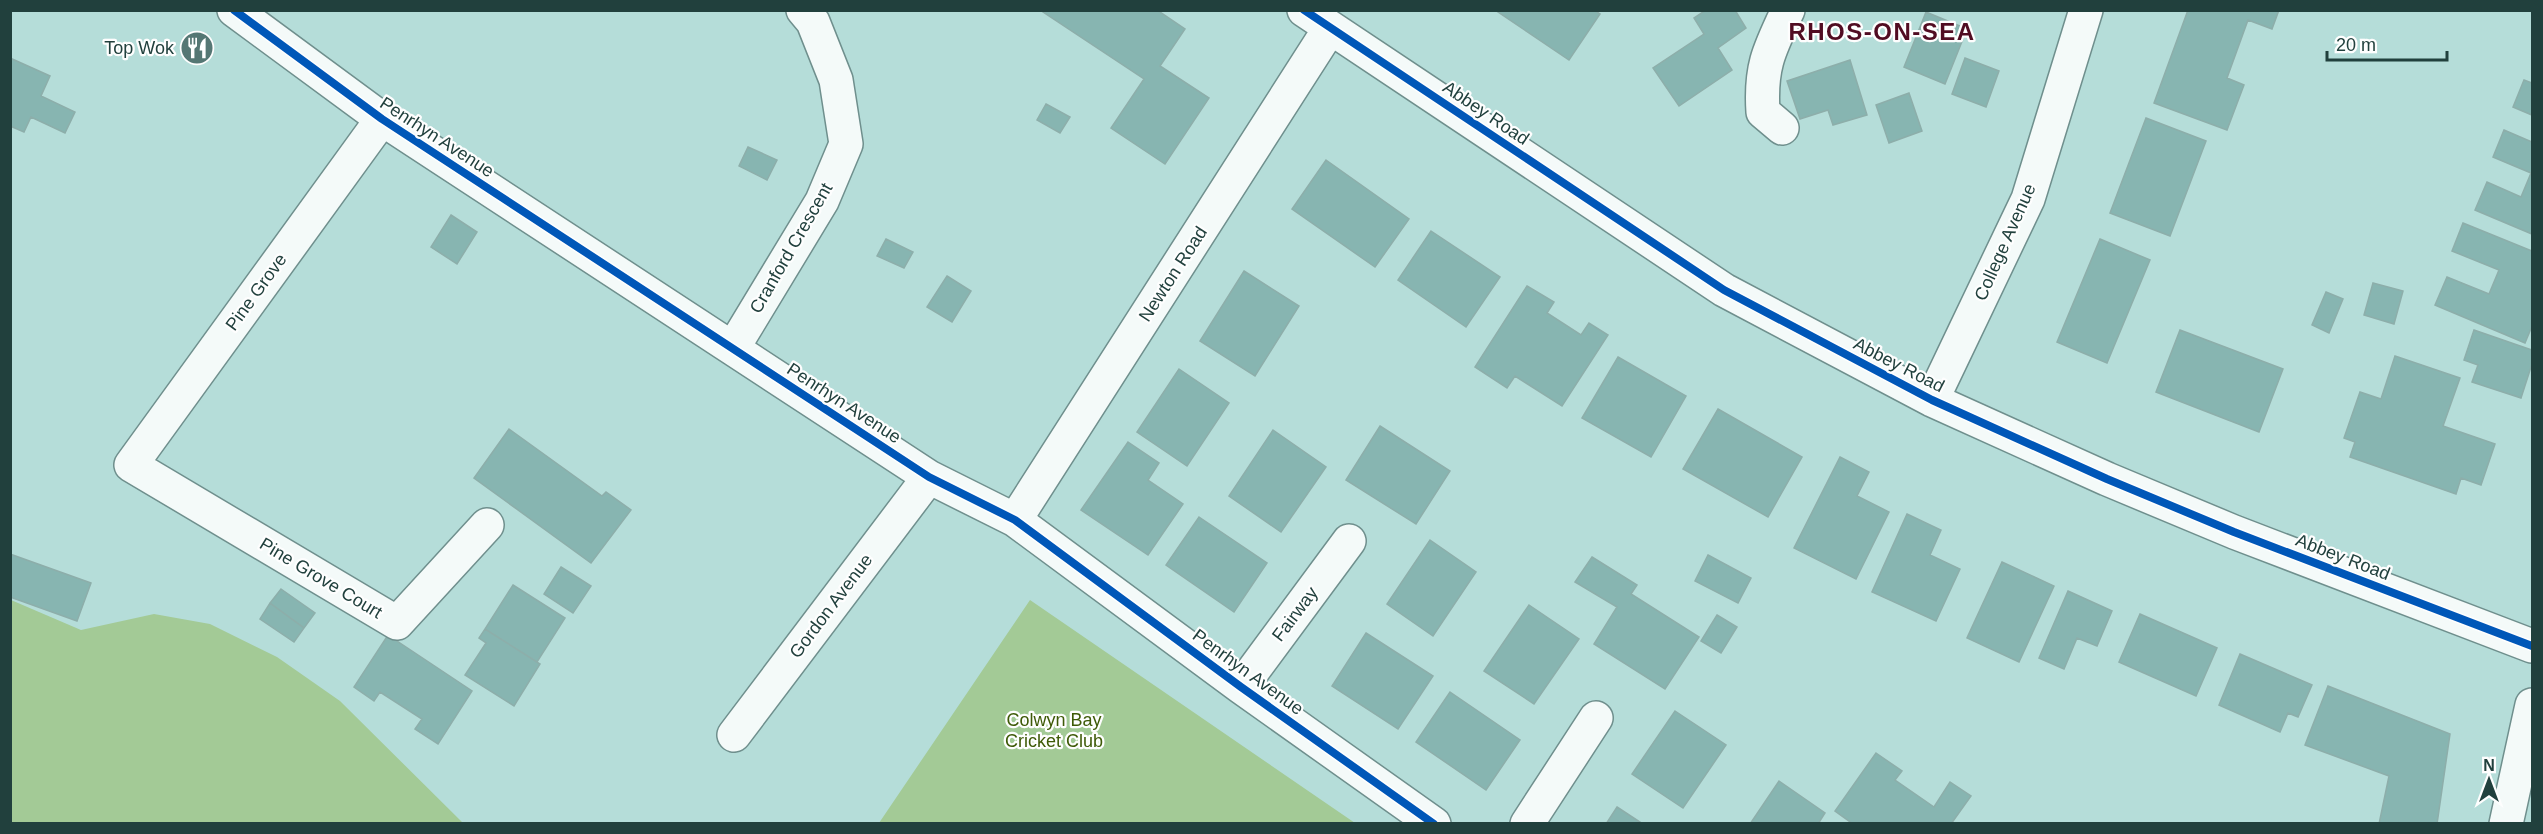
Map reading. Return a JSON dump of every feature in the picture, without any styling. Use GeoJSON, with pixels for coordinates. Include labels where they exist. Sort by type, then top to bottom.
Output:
{"type":"FeatureCollection","features":[{"type":"Feature","properties":{"kind":"street","name":"Penrhyn Avenue"},"geometry":{"type":"LineString","coordinates":[[234,10],[382,119],[929,477],[1015,520],[1241,687],[1434,824]]}},
{"type":"Feature","properties":{"kind":"street","name":"Cranford Crescent"},"geometry":{"type":"LineString","coordinates":[[733,348],[822,201],[846,144],[836,80],[813,21],[803,10]]}},
{"type":"Feature","properties":{"kind":"street"},"geometry":{"type":"LineString","coordinates":[[1782,128],[1763,112],[1761,87],[1766,57],[1788,10]]}},
{"type":"Feature","properties":{"kind":"street","name":"College Avenue"},"geometry":{"type":"LineString","coordinates":[[1932,400],[2028,199],[2086,10]]}},
{"type":"Feature","properties":{"kind":"street","name":"Abbey Road"},"geometry":{"type":"LineString","coordinates":[[1317,19],[1724,290],[1932,400],[2171,506],[2532,646]]}},
{"type":"Feature","properties":{"kind":"street","name":"Newton Road"},"geometry":{"type":"LineString","coordinates":[[1015,520],[1317,19]]}},
{"type":"Feature","properties":{"kind":"street","name":"Pine Grove"},"geometry":{"type":"LineString","coordinates":[[131,465],[382,119]]}},
{"type":"Feature","properties":{"kind":"street","name":"Pine Grove Court"},"geometry":{"type":"LineString","coordinates":[[131,465],[397,623],[487,525]]}},
{"type":"Feature","properties":{"kind":"street","name":"Gordon Avenue"},"geometry":{"type":"LineString","coordinates":[[734,735],[929,477]]}},
{"type":"Feature","properties":{"kind":"street","name":"Fairway"},"geometry":{"type":"LineString","coordinates":[[1241,687],[1349,541]]}},
{"type":"Feature","properties":{"kind":"street"},"geometry":{"type":"LineString","coordinates":[[2506,824],[2532,705]]}},
{"type":"Feature","properties":{"kind":"street"},"geometry":{"type":"LineString","coordinates":[[1527,824],[1596,718]]}},
{"type":"Feature","properties":{"kind":"green space"},"geometry":{"type":"Polygon","coordinates":[[[11,600],[81,630],[154,614],[210,624],[277,657],[340,701],[463,823],[11,823],[11,600]]]}},
{"type":"Feature","properties":{"kind":"green space","name":"Colwyn Bay Cricket Club"},"geometry":{"type":"Polygon","coordinates":[[[1030,600],[1355,823],[879,823],[1030,600]]]}},
{"type":"Feature","properties":{"kind":"building"},"geometry":{"type":"Polygon","coordinates":[[[1040,10],[1157,10],[1185,29],[1160,66],[1209,98],[1165,164],[1111,128],[1144,79],[1040,10]]]}},
{"type":"Feature","properties":{"kind":"building"},"geometry":{"type":"Polygon","coordinates":[[[1495,10],[1594,10],[1600,14],[1569,60],[1495,10]]]}},
{"type":"Feature","properties":{"kind":"building"},"geometry":{"type":"Polygon","coordinates":[[[1706,10],[1735,10],[1746,28],[1718,48],[1732,70],[1679,106],[1653,68],[1704,34],[1694,18],[1706,10]]]}},
{"type":"Feature","properties":{"kind":"building"},"geometry":{"type":"Polygon","coordinates":[[[2188,10],[2279,10],[2272,29],[2248,20],[2227,78],[2244,85],[2227,130],[2154,103],[2188,10]]]}},
{"type":"Feature","properties":{"kind":"building"},"geometry":{"type":"Polygon","coordinates":[[[1926,12],[1967,29],[1945,84],[1904,67],[1926,12]]]}},
{"type":"Feature","properties":{"kind":"building"},"geometry":{"type":"Polygon","coordinates":[[[10,58],[50,76],[41,96],[75,112],[65,133],[31,117],[24,132],[10,126],[10,58]]]}},
{"type":"Feature","properties":{"kind":"building"},"geometry":{"type":"Polygon","coordinates":[[[1965,58],[1999,71],[1986,107],[1952,94],[1965,58]]]}},
{"type":"Feature","properties":{"kind":"building"},"geometry":{"type":"Polygon","coordinates":[[[1850,60],[1867,115],[1833,125],[1828,110],[1800,119],[1787,81],[1850,60]]]}},
{"type":"Feature","properties":{"kind":"building"},"geometry":{"type":"Polygon","coordinates":[[[2524,80],[2532,83],[2532,115],[2513,107],[2524,80]]]}},
{"type":"Feature","properties":{"kind":"building"},"geometry":{"type":"Polygon","coordinates":[[[1909,93],[1922,131],[1889,143],[1876,105],[1909,93]]]}},
{"type":"Feature","properties":{"kind":"building"},"geometry":{"type":"Polygon","coordinates":[[[1046,104],[1070,117],[1060,133],[1037,120],[1046,104]]]}},
{"type":"Feature","properties":{"kind":"building"},"geometry":{"type":"Polygon","coordinates":[[[2146,118],[2206,141],[2170,236],[2110,213],[2146,118]]]}},
{"type":"Feature","properties":{"kind":"building"},"geometry":{"type":"Polygon","coordinates":[[[2504,130],[2532,142],[2532,234],[2475,210],[2487,182],[2521,197],[2531,173],[2493,157],[2504,130]]]}},
{"type":"Feature","properties":{"kind":"building"},"geometry":{"type":"Polygon","coordinates":[[[748,147],[777,160],[767,180],[739,166],[748,147]]]}},
{"type":"Feature","properties":{"kind":"building"},"geometry":{"type":"Polygon","coordinates":[[[1326,160],[1409,219],[1375,267],[1292,209],[1326,160]]]}},
{"type":"Feature","properties":{"kind":"building"},"geometry":{"type":"Polygon","coordinates":[[[451,215],[477,232],[457,264],[431,247],[451,215]]]}},
{"type":"Feature","properties":{"kind":"building"},"geometry":{"type":"Polygon","coordinates":[[[2463,223],[2532,251],[2532,326],[2525,343],[2435,305],[2447,277],[2489,294],[2499,270],[2452,251],[2463,223]]]}},
{"type":"Feature","properties":{"kind":"building"},"geometry":{"type":"Polygon","coordinates":[[[1431,231],[1500,277],[1466,327],[1398,280],[1431,231]]]}},
{"type":"Feature","properties":{"kind":"building"},"geometry":{"type":"Polygon","coordinates":[[[886,239],[913,252],[904,268],[877,256],[886,239]]]}},
{"type":"Feature","properties":{"kind":"building"},"geometry":{"type":"Polygon","coordinates":[[[2100,239],[2150,260],[2107,363],[2057,342],[2100,239]]]}},
{"type":"Feature","properties":{"kind":"building"},"geometry":{"type":"Polygon","coordinates":[[[1244,271],[1299,306],[1255,376],[1200,341],[1244,271]]]}},
{"type":"Feature","properties":{"kind":"building"},"geometry":{"type":"Polygon","coordinates":[[[947,276],[971,291],[952,322],[927,307],[947,276]]]}},
{"type":"Feature","properties":{"kind":"building"},"geometry":{"type":"Polygon","coordinates":[[[2373,283],[2403,291],[2394,324],[2364,315],[2373,283]]]}},
{"type":"Feature","properties":{"kind":"building"},"geometry":{"type":"Polygon","coordinates":[[[1527,286],[1554,302],[1547,313],[1581,335],[1589,323],[1608,335],[1562,406],[1515,376],[1507,388],[1475,367],[1527,286]]]}},
{"type":"Feature","properties":{"kind":"building"},"geometry":{"type":"Polygon","coordinates":[[[2326,292],[2343,299],[2329,333],[2312,325],[2326,292]]]}},
{"type":"Feature","properties":{"kind":"building"},"geometry":{"type":"Polygon","coordinates":[[[2180,330],[2283,369],[2259,432],[2156,392],[2180,330]]]}},
{"type":"Feature","properties":{"kind":"building"},"geometry":{"type":"Polygon","coordinates":[[[2474,330],[2532,350],[2532,364],[2521,398],[2472,382],[2478,365],[2464,360],[2474,330]]]}},
{"type":"Feature","properties":{"kind":"building"},"geometry":{"type":"Polygon","coordinates":[[[2395,356],[2460,378],[2443,426],[2495,444],[2481,485],[2461,478],[2456,494],[2350,457],[2355,442],[2344,438],[2360,392],[2381,399],[2395,356]]]}},
{"type":"Feature","properties":{"kind":"building"},"geometry":{"type":"Polygon","coordinates":[[[1618,357],[1686,396],[1651,457],[1582,418],[1618,357]]]}},
{"type":"Feature","properties":{"kind":"building"},"geometry":{"type":"Polygon","coordinates":[[[1179,369],[1229,403],[1187,466],[1137,432],[1179,369]]]}},
{"type":"Feature","properties":{"kind":"building"},"geometry":{"type":"Polygon","coordinates":[[[1718,409],[1802,457],[1768,517],[1683,469],[1718,409]]]}},
{"type":"Feature","properties":{"kind":"building"},"geometry":{"type":"Polygon","coordinates":[[[1380,426],[1450,471],[1416,524],[1346,480],[1380,426]]]}},
{"type":"Feature","properties":{"kind":"building"},"geometry":{"type":"Polygon","coordinates":[[[509,429],[602,496],[606,492],[631,510],[591,563],[474,478],[509,429]]]}},
{"type":"Feature","properties":{"kind":"building"},"geometry":{"type":"Polygon","coordinates":[[[1273,430],[1326,467],[1281,532],[1229,496],[1273,430]]]}},
{"type":"Feature","properties":{"kind":"building"},"geometry":{"type":"Polygon","coordinates":[[[1128,442],[1159,463],[1148,480],[1183,504],[1148,555],[1081,510],[1128,442]]]}},
{"type":"Feature","properties":{"kind":"building"},"geometry":{"type":"Polygon","coordinates":[[[1840,457],[1869,472],[1857,496],[1889,512],[1856,579],[1794,548],[1840,457]]]}},
{"type":"Feature","properties":{"kind":"building"},"geometry":{"type":"Polygon","coordinates":[[[1907,514],[1941,530],[1930,555],[1960,569],[1936,621],[1872,592],[1907,514]]]}},
{"type":"Feature","properties":{"kind":"building"},"geometry":{"type":"Polygon","coordinates":[[[1199,517],[1267,563],[1234,612],[1166,565],[1199,517]]]}},
{"type":"Feature","properties":{"kind":"building"},"geometry":{"type":"Polygon","coordinates":[[[1430,540],[1476,572],[1433,636],[1387,604],[1430,540]]]}},
{"type":"Feature","properties":{"kind":"building"},"geometry":{"type":"Polygon","coordinates":[[[10,554],[91,583],[77,621],[10,597],[10,554]]]}},
{"type":"Feature","properties":{"kind":"building"},"geometry":{"type":"Polygon","coordinates":[[[1708,555],[1751,578],[1738,603],[1695,581],[1708,555]]]}},
{"type":"Feature","properties":{"kind":"building"},"geometry":{"type":"Polygon","coordinates":[[[1592,557],[1637,585],[1631,594],[1699,637],[1665,689],[1594,644],[1617,607],[1575,582],[1592,557]]]}},
{"type":"Feature","properties":{"kind":"building"},"geometry":{"type":"Polygon","coordinates":[[[2002,562],[2054,586],[2019,662],[1967,638],[2002,562]]]}},
{"type":"Feature","properties":{"kind":"building"},"geometry":{"type":"Polygon","coordinates":[[[561,567],[591,586],[573,613],[544,594],[561,567]]]}},
{"type":"Feature","properties":{"kind":"building"},"geometry":{"type":"Polygon","coordinates":[[[513,585],[565,618],[537,662],[485,629],[513,585]]]}},
{"type":"Feature","properties":{"kind":"building"},"geometry":{"type":"Polygon","coordinates":[[[281,589],[315,613],[304,628],[270,603],[281,589]]]}},
{"type":"Feature","properties":{"kind":"building"},"geometry":{"type":"Polygon","coordinates":[[[2068,591],[2112,611],[2097,646],[2077,638],[2064,669],[2039,658],[2068,591]]]}},
{"type":"Feature","properties":{"kind":"building"},"geometry":{"type":"Polygon","coordinates":[[[270,603],[304,628],[294,642],[260,619],[270,603]]]}},
{"type":"Feature","properties":{"kind":"building"},"geometry":{"type":"Polygon","coordinates":[[[1529,605],[1579,639],[1534,704],[1484,671],[1529,605]]]}},
{"type":"Feature","properties":{"kind":"building"},"geometry":{"type":"Polygon","coordinates":[[[2140,614],[2217,648],[2196,696],[2119,662],[2140,614]]]}},
{"type":"Feature","properties":{"kind":"building"},"geometry":{"type":"Polygon","coordinates":[[[1717,615],[1737,627],[1721,653],[1701,641],[1717,615]]]}},
{"type":"Feature","properties":{"kind":"building"},"geometry":{"type":"Polygon","coordinates":[[[485,629],[540,664],[514,706],[465,675],[486,643],[479,638],[485,629]]]}},
{"type":"Feature","properties":{"kind":"building"},"geometry":{"type":"Polygon","coordinates":[[[1366,633],[1433,676],[1398,729],[1332,686],[1366,633]]]}},
{"type":"Feature","properties":{"kind":"building"},"geometry":{"type":"Polygon","coordinates":[[[388,635],[472,691],[438,744],[415,729],[422,719],[380,692],[374,701],[354,687],[388,635]]]}},
{"type":"Feature","properties":{"kind":"building"},"geometry":{"type":"Polygon","coordinates":[[[2240,654],[2312,685],[2298,717],[2288,713],[2280,732],[2219,705],[2240,654]]]}},
{"type":"Feature","properties":{"kind":"building"},"geometry":{"type":"Polygon","coordinates":[[[2328,686],[2450,734],[2437,824],[2379,824],[2389,776],[2305,745],[2328,686]]]}},
{"type":"Feature","properties":{"kind":"building"},"geometry":{"type":"Polygon","coordinates":[[[1450,692],[1520,740],[1486,790],[1416,742],[1450,692]]]}},
{"type":"Feature","properties":{"kind":"building"},"geometry":{"type":"Polygon","coordinates":[[[1675,711],[1726,745],[1683,808],[1632,774],[1675,711]]]}},
{"type":"Feature","properties":{"kind":"building"},"geometry":{"type":"Polygon","coordinates":[[[1876,753],[1902,771],[1895,780],[1934,807],[1950,782],[1971,796],[1951,824],[1853,824],[1835,811],[1876,753]]]}},
{"type":"Feature","properties":{"kind":"building"},"geometry":{"type":"Polygon","coordinates":[[[1779,781],[1825,813],[1818,824],[1750,824],[1779,781]]]}},
{"type":"Feature","properties":{"kind":"building"},"geometry":{"type":"Polygon","coordinates":[[[1617,807],[1643,824],[1606,824],[1617,807]]]}},
{"type":"Feature","properties":{"kind":"cycle path"},"geometry":{"type":"LineString","coordinates":[[234,10],[382,119],[929,477],[1015,520],[1241,687],[1434,824]]}},
{"type":"Feature","properties":{"kind":"cycle path"},"geometry":{"type":"LineString","coordinates":[[1304,10],[1724,290],[1932,400],[2107,479],[2234,532],[2532,646]]}},
{"type":"Feature","properties":{"kind":"place","name":"Top Wok"},"geometry":{"type":"Point","coordinates":[197,48]}},
{"type":"Feature","properties":{"kind":"district","name":"RHOS-ON-SEA"},"geometry":{"type":"Point","coordinates":[1882,32]}}]}
